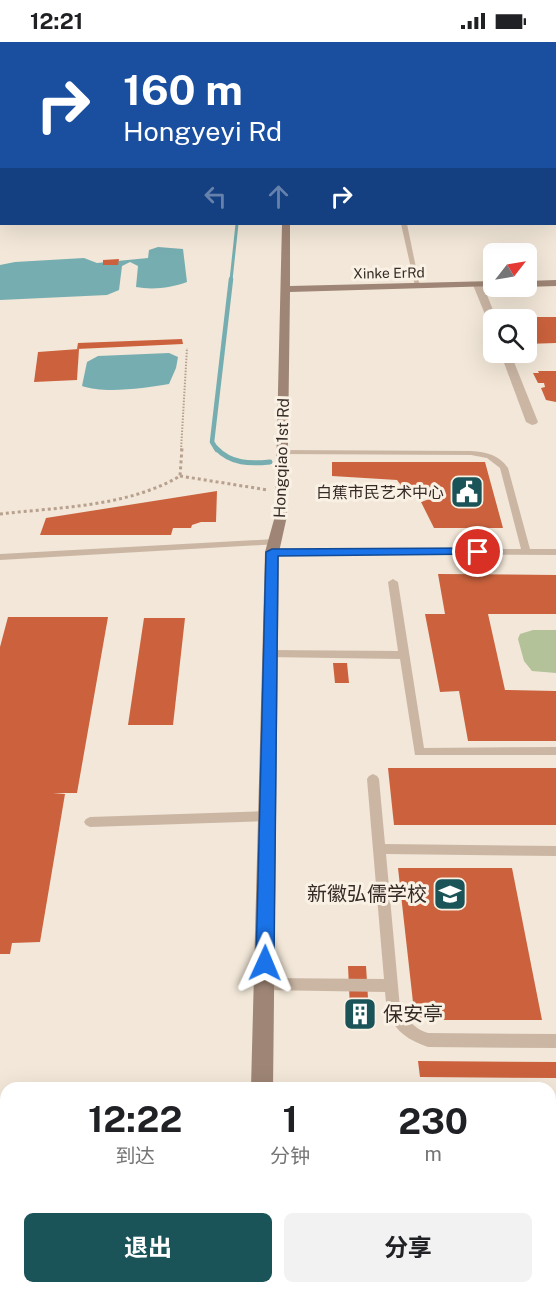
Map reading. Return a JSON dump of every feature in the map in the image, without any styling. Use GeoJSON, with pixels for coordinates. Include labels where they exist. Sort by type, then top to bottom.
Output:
{"type":"FeatureCollection","features":[{"type":"Feature","properties":{"kind":"street","name":"Hongqiao 1st Rd"},"geometry":{"type":"LineString","coordinates":[[262,1082],[270,654],[273,547],[280,516],[281,490],[286,225]]}},
{"type":"Feature","properties":{"kind":"street"},"geometry":{"type":"LineString","coordinates":[[537,284],[556,283]]}},
{"type":"Feature","properties":{"kind":"street"},"geometry":{"type":"LineString","coordinates":[[478,285],[488,309]]}},
{"type":"Feature","properties":{"kind":"street","name":"Xinke ErRd"},"geometry":{"type":"LineString","coordinates":[[286,289],[483,285]]}},
{"type":"Feature","properties":{"kind":"street"},"geometry":{"type":"LineString","coordinates":[[509,363],[532,422]]}},
{"type":"Feature","properties":{"kind":"lane"},"geometry":{"type":"LineString","coordinates":[[404,225],[418,286]]}},
{"type":"Feature","properties":{"kind":"lane"},"geometry":{"type":"LineString","coordinates":[[281,452],[488,455],[501,462],[504,468],[526,552]]}},
{"type":"Feature","properties":{"kind":"lane"},"geometry":{"type":"LineString","coordinates":[[0,557],[273,547],[556,552]]}},
{"type":"Feature","properties":{"kind":"lane"},"geometry":{"type":"LineString","coordinates":[[393,582],[419,752],[556,751]]}},
{"type":"Feature","properties":{"kind":"lane"},"geometry":{"type":"LineString","coordinates":[[270,654],[404,655]]}},
{"type":"Feature","properties":{"kind":"lane"},"geometry":{"type":"LineString","coordinates":[[373,779],[393,1010],[398,1020],[417,1037],[428,1040],[556,1041]]}},
{"type":"Feature","properties":{"kind":"lane"},"geometry":{"type":"LineString","coordinates":[[90,822],[267,816]]}},
{"type":"Feature","properties":{"kind":"lane"},"geometry":{"type":"LineString","coordinates":[[379,849],[556,850]]}},
{"type":"Feature","properties":{"kind":"lane"},"geometry":{"type":"LineString","coordinates":[[264,984],[392,986]]}},
{"type":"Feature","properties":{"kind":"path"},"geometry":{"type":"LineString","coordinates":[[180,476],[187,348]]}},
{"type":"Feature","properties":{"kind":"path"},"geometry":{"type":"LineString","coordinates":[[0,514],[108,499],[154,490],[169,484],[180,476],[264,490],[281,490]]}},
{"type":"Feature","properties":{"kind":"green space"},"geometry":{"type":"Polygon","coordinates":[[[533,630],[556,630],[556,673],[532,671],[524,661],[518,639],[520,634],[533,630]]]}},
{"type":"Feature","properties":{"kind":"water"},"geometry":{"type":"Polygon","coordinates":[[[158,247],[183,249],[187,282],[162,288],[136,287],[138,266],[130,262],[122,266],[119,290],[107,295],[0,300],[0,265],[84,258],[97,263],[148,258],[149,250],[158,247]]]}},
{"type":"Feature","properties":{"kind":"water"},"geometry":{"type":"Polygon","coordinates":[[[169,353],[178,357],[169,384],[113,390],[82,386],[87,362],[98,356],[169,353]]]}},
{"type":"Feature","properties":{"kind":"building"},"geometry":{"type":"Polygon","coordinates":[[[119,259],[118,265],[103,265],[103,260],[119,259]]]}},
{"type":"Feature","properties":{"kind":"building"},"geometry":{"type":"Polygon","coordinates":[[[537,317],[556,317],[556,343],[537,344],[537,317]]]}},
{"type":"Feature","properties":{"kind":"building"},"geometry":{"type":"Polygon","coordinates":[[[182,339],[183,344],[77,349],[78,343],[182,339]]]}},
{"type":"Feature","properties":{"kind":"building"},"geometry":{"type":"Polygon","coordinates":[[[79,349],[77,380],[34,382],[38,352],[79,349]]]}},
{"type":"Feature","properties":{"kind":"building"},"geometry":{"type":"Polygon","coordinates":[[[538,371],[556,371],[556,402],[546,400],[541,388],[545,387],[544,383],[538,383],[533,373],[539,373],[538,371]]]}},
{"type":"Feature","properties":{"kind":"building","name":"白蕉市民艺术中心"},"geometry":{"type":"Polygon","coordinates":[[[332,462],[485,462],[503,528],[434,528],[421,502],[441,495],[439,490],[403,488],[397,480],[332,476],[332,462]]]}},
{"type":"Feature","properties":{"kind":"building"},"geometry":{"type":"Polygon","coordinates":[[[217,491],[216,522],[201,522],[192,525],[191,528],[173,528],[171,535],[40,535],[46,518],[217,491]]]}},
{"type":"Feature","properties":{"kind":"building"},"geometry":{"type":"Polygon","coordinates":[[[438,574],[556,575],[556,614],[488,614],[505,690],[556,691],[556,741],[468,741],[459,691],[440,692],[425,614],[445,614],[438,574]]]}},
{"type":"Feature","properties":{"kind":"building"},"geometry":{"type":"Polygon","coordinates":[[[8,617],[108,617],[77,793],[53,793],[65,794],[40,942],[12,943],[10,954],[0,954],[0,647],[8,617]]]}},
{"type":"Feature","properties":{"kind":"building"},"geometry":{"type":"Polygon","coordinates":[[[144,618],[185,618],[173,725],[128,725],[144,618]]]}},
{"type":"Feature","properties":{"kind":"building"},"geometry":{"type":"Polygon","coordinates":[[[333,663],[347,663],[349,683],[335,683],[333,663]]]}},
{"type":"Feature","properties":{"kind":"building"},"geometry":{"type":"Polygon","coordinates":[[[388,768],[556,768],[556,825],[394,825],[388,768]]]}},
{"type":"Feature","properties":{"kind":"building"},"geometry":{"type":"Polygon","coordinates":[[[398,868],[512,868],[542,1020],[415,1020],[398,868]]]}},
{"type":"Feature","properties":{"kind":"building"},"geometry":{"type":"Polygon","coordinates":[[[348,966],[366,966],[370,1029],[351,1029],[348,966]]]}},
{"type":"Feature","properties":{"kind":"building"},"geometry":{"type":"Polygon","coordinates":[[[418,1061],[556,1062],[556,1078],[420,1077],[418,1061]]]}},
{"type":"Feature","properties":{"kind":"waterway"},"geometry":{"type":"LineString","coordinates":[[231,280],[237,225]]}},
{"type":"Feature","properties":{"kind":"waterway"},"geometry":{"type":"LineString","coordinates":[[217,450],[212,442],[231,279]]}},
{"type":"Feature","properties":{"kind":"waterway"},"geometry":{"type":"LineString","coordinates":[[216,448],[228,457],[241,462],[270,462]]}},
{"type":"Feature","properties":{"kind":"place","name":"白蕉市民艺术中心"},"geometry":{"type":"Point","coordinates":[467,492]}},
{"type":"Feature","properties":{"kind":"place","name":"新徽弘儒学校"},"geometry":{"type":"Point","coordinates":[450,894]}},
{"type":"Feature","properties":{"kind":"place","name":"保安亭"},"geometry":{"type":"Point","coordinates":[360,1014]}},
{"type":"Feature","properties":{"kind":"route"},"geometry":{"type":"LineString","coordinates":[[265,963],[272,552],[478,552]]}}]}
